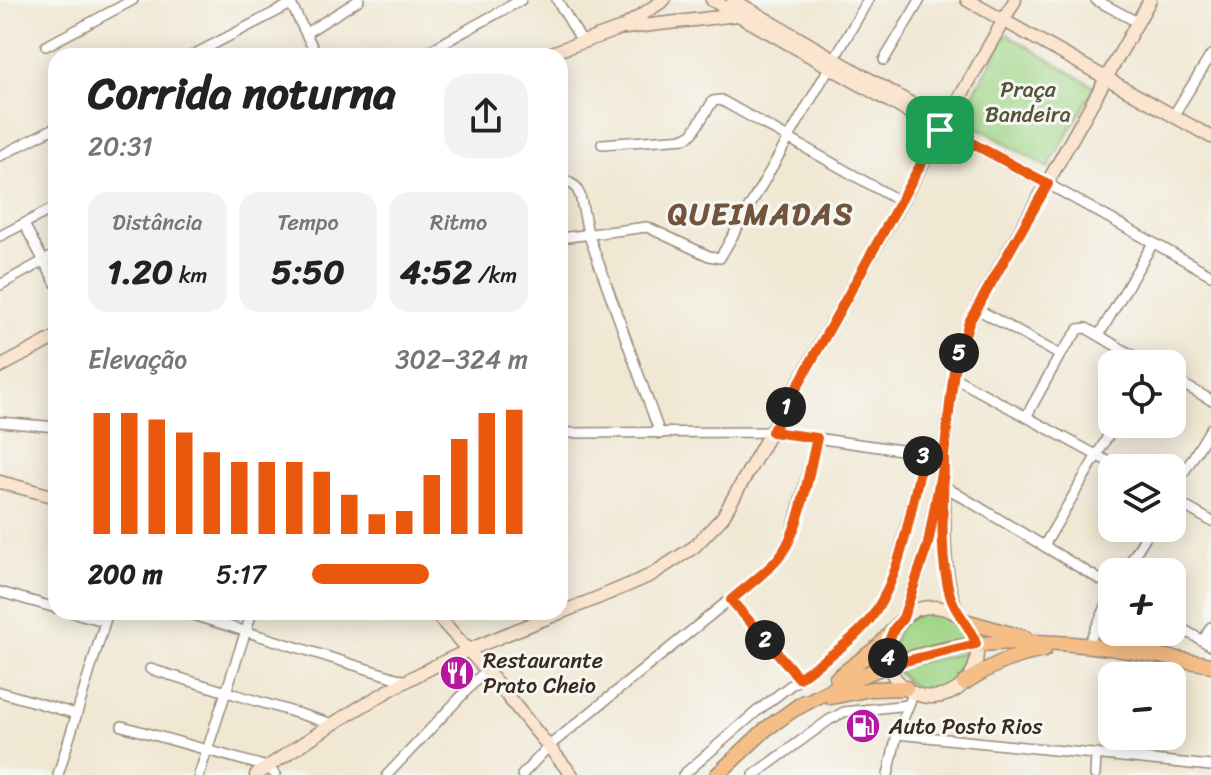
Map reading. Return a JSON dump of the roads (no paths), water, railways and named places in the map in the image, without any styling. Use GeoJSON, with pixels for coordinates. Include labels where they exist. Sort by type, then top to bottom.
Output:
{"type":"FeatureCollection","features":[{"type":"Feature","properties":{"kind":"main road"},"geometry":{"type":"LineString","coordinates":[[568,48],[622,28],[664,0]]}},
{"type":"Feature","properties":{"kind":"main road"},"geometry":{"type":"LineString","coordinates":[[712,0],[1048,184]]}},
{"type":"Feature","properties":{"kind":"main road"},"geometry":{"type":"LineString","coordinates":[[733,0],[831,63]]}},
{"type":"Feature","properties":{"kind":"main road"},"geometry":{"type":"LineString","coordinates":[[967,0],[1211,137]]}},
{"type":"Feature","properties":{"kind":"main road"},"geometry":{"type":"LineString","coordinates":[[568,609],[651,575],[694,547],[722,518],[1015,0]]}},
{"type":"Feature","properties":{"kind":"main road"},"geometry":{"type":"LineString","coordinates":[[910,690],[893,674],[889,665],[888,643],[928,544],[944,456],[953,377],[969,322],[1150,0]]}},
{"type":"Feature","properties":{"kind":"main road"},"geometry":{"type":"LineString","coordinates":[[622,28],[737,15]]}},
{"type":"Feature","properties":{"kind":"main road"},"geometry":{"type":"LineString","coordinates":[[0,367],[48,341]]}},
{"type":"Feature","properties":{"kind":"main road"},"geometry":{"type":"LineString","coordinates":[[944,456],[945,563],[950,596],[976,644],[972,673],[964,683]]}},
{"type":"Feature","properties":{"kind":"main road"},"geometry":{"type":"LineString","coordinates":[[0,482],[48,495]]}},
{"type":"Feature","properties":{"kind":"main road"},"geometry":{"type":"LineString","coordinates":[[797,708],[826,684],[861,662],[898,623],[926,607],[949,610],[962,618],[1041,643]]}},
{"type":"Feature","properties":{"kind":"main road"},"geometry":{"type":"LineString","coordinates":[[441,620],[572,775]]}},
{"type":"Feature","properties":{"kind":"main road"},"geometry":{"type":"LineString","coordinates":[[267,772],[333,724],[406,681],[541,620]]}},
{"type":"Feature","properties":{"kind":"main road"},"geometry":{"type":"LineString","coordinates":[[717,775],[766,729],[848,680],[889,665],[976,644],[1081,646],[1211,665]]}},
{"type":"Feature","properties":{"kind":"main road"},"geometry":{"type":"LineString","coordinates":[[797,708],[847,692],[910,690],[935,697],[950,693],[990,666],[1010,657],[1081,646]]}},
{"type":"Feature","properties":{"kind":"street"},"geometry":{"type":"LineString","coordinates":[[46,46],[133,0]]}},
{"type":"Feature","properties":{"kind":"street"},"geometry":{"type":"LineString","coordinates":[[306,33],[359,0]]}},
{"type":"Feature","properties":{"kind":"street"},"geometry":{"type":"LineString","coordinates":[[434,48],[521,0]]}},
{"type":"Feature","properties":{"kind":"street"},"geometry":{"type":"LineString","coordinates":[[557,0],[583,43]]}},
{"type":"Feature","properties":{"kind":"street"},"geometry":{"type":"LineString","coordinates":[[568,237],[647,227],[709,256],[720,258],[868,0]]}},
{"type":"Feature","properties":{"kind":"street"},"geometry":{"type":"LineString","coordinates":[[884,60],[920,0]]}},
{"type":"Feature","properties":{"kind":"street"},"geometry":{"type":"LineString","coordinates":[[1096,0],[1137,22]]}},
{"type":"Feature","properties":{"kind":"street"},"geometry":{"type":"LineString","coordinates":[[206,48],[290,2],[313,48]]}},
{"type":"Feature","properties":{"kind":"street"},"geometry":{"type":"LineString","coordinates":[[1173,116],[1211,55]]}},
{"type":"Feature","properties":{"kind":"street"},"geometry":{"type":"LineString","coordinates":[[602,144],[686,138],[692,134],[713,101],[721,100],[901,202]]}},
{"type":"Feature","properties":{"kind":"street"},"geometry":{"type":"LineString","coordinates":[[0,156],[48,131]]}},
{"type":"Feature","properties":{"kind":"street"},"geometry":{"type":"LineString","coordinates":[[568,182],[580,195],[588,233],[660,434]]}},
{"type":"Feature","properties":{"kind":"street"},"geometry":{"type":"LineString","coordinates":[[1048,184],[1211,275]]}},
{"type":"Feature","properties":{"kind":"street"},"geometry":{"type":"LineString","coordinates":[[0,236],[48,211]]}},
{"type":"Feature","properties":{"kind":"street"},"geometry":{"type":"LineString","coordinates":[[24,224],[48,269]]}},
{"type":"Feature","properties":{"kind":"street"},"geometry":{"type":"LineString","coordinates":[[1099,335],[1153,243]]}},
{"type":"Feature","properties":{"kind":"street"},"geometry":{"type":"LineString","coordinates":[[0,285],[48,259]]}},
{"type":"Feature","properties":{"kind":"street"},"geometry":{"type":"LineString","coordinates":[[977,309],[1060,355]]}},
{"type":"Feature","properties":{"kind":"street"},"geometry":{"type":"LineString","coordinates":[[1026,417],[1060,355],[1079,329],[1086,328],[1124,350]]}},
{"type":"Feature","properties":{"kind":"street"},"geometry":{"type":"LineString","coordinates":[[953,377],[1097,455]]}},
{"type":"Feature","properties":{"kind":"street"},"geometry":{"type":"LineString","coordinates":[[1186,386],[1211,400]]}},
{"type":"Feature","properties":{"kind":"street"},"geometry":{"type":"LineString","coordinates":[[0,422],[48,426]]}},
{"type":"Feature","properties":{"kind":"street"},"geometry":{"type":"LineString","coordinates":[[1186,469],[1211,428]]}},
{"type":"Feature","properties":{"kind":"street"},"geometry":{"type":"LineString","coordinates":[[568,433],[772,432],[944,456]]}},
{"type":"Feature","properties":{"kind":"street"},"geometry":{"type":"LineString","coordinates":[[522,775],[549,746],[776,562],[798,513],[817,438]]}},
{"type":"Feature","properties":{"kind":"street"},"geometry":{"type":"LineString","coordinates":[[1045,544],[1107,438]]}},
{"type":"Feature","properties":{"kind":"street"},"geometry":{"type":"LineString","coordinates":[[683,775],[870,620],[892,580],[924,453]]}},
{"type":"Feature","properties":{"kind":"street"},"geometry":{"type":"LineString","coordinates":[[944,486],[1098,578]]}},
{"type":"Feature","properties":{"kind":"street"},"geometry":{"type":"LineString","coordinates":[[1186,507],[1211,521]]}},
{"type":"Feature","properties":{"kind":"street"},"geometry":{"type":"LineString","coordinates":[[0,592],[48,606]]}},
{"type":"Feature","properties":{"kind":"street"},"geometry":{"type":"LineString","coordinates":[[731,600],[799,678]]}},
{"type":"Feature","properties":{"kind":"street"},"geometry":{"type":"LineString","coordinates":[[1081,646],[1098,617]]}},
{"type":"Feature","properties":{"kind":"street"},"geometry":{"type":"LineString","coordinates":[[58,775],[105,620]]}},
{"type":"Feature","properties":{"kind":"street"},"geometry":{"type":"LineString","coordinates":[[206,620],[406,681]]}},
{"type":"Feature","properties":{"kind":"street"},"geometry":{"type":"LineString","coordinates":[[199,775],[249,620]]}},
{"type":"Feature","properties":{"kind":"street"},"geometry":{"type":"LineString","coordinates":[[1186,631],[1207,644],[1211,627]]}},
{"type":"Feature","properties":{"kind":"street"},"geometry":{"type":"LineString","coordinates":[[150,669],[333,724]]}},
{"type":"Feature","properties":{"kind":"street"},"geometry":{"type":"LineString","coordinates":[[387,775],[486,670]]}},
{"type":"Feature","properties":{"kind":"street"},"geometry":{"type":"LineString","coordinates":[[888,775],[910,690]]}},
{"type":"Feature","properties":{"kind":"street"},"geometry":{"type":"LineString","coordinates":[[0,692],[76,714]]}},
{"type":"Feature","properties":{"kind":"street"},"geometry":{"type":"LineString","coordinates":[[754,775],[844,712],[908,705]]}},
{"type":"Feature","properties":{"kind":"street"},"geometry":{"type":"LineString","coordinates":[[122,726],[207,749],[267,772]]}},
{"type":"Feature","properties":{"kind":"street"},"geometry":{"type":"LineString","coordinates":[[897,734],[1211,766]]}},
{"type":"Feature","properties":{"kind":"street"},"geometry":{"type":"LineString","coordinates":[[1095,775],[1096,756]]}},
{"type":"Feature","properties":{"kind":"place","name":"Restaurante Prato Cheio"},"geometry":{"type":"Point","coordinates":[457,673]}},
{"type":"Feature","properties":{"kind":"place","name":"Auto Posto Rios"},"geometry":{"type":"Point","coordinates":[863,726]}},
{"type":"Feature","properties":{"kind":"district","name":"QUEIMADAS"},"geometry":{"type":"Point","coordinates":[761,214]}},
{"type":"Feature","properties":{"kind":"park label","name":"Praça Bandeira"},"geometry":{"type":"Point","coordinates":[1028,102]}}]}
